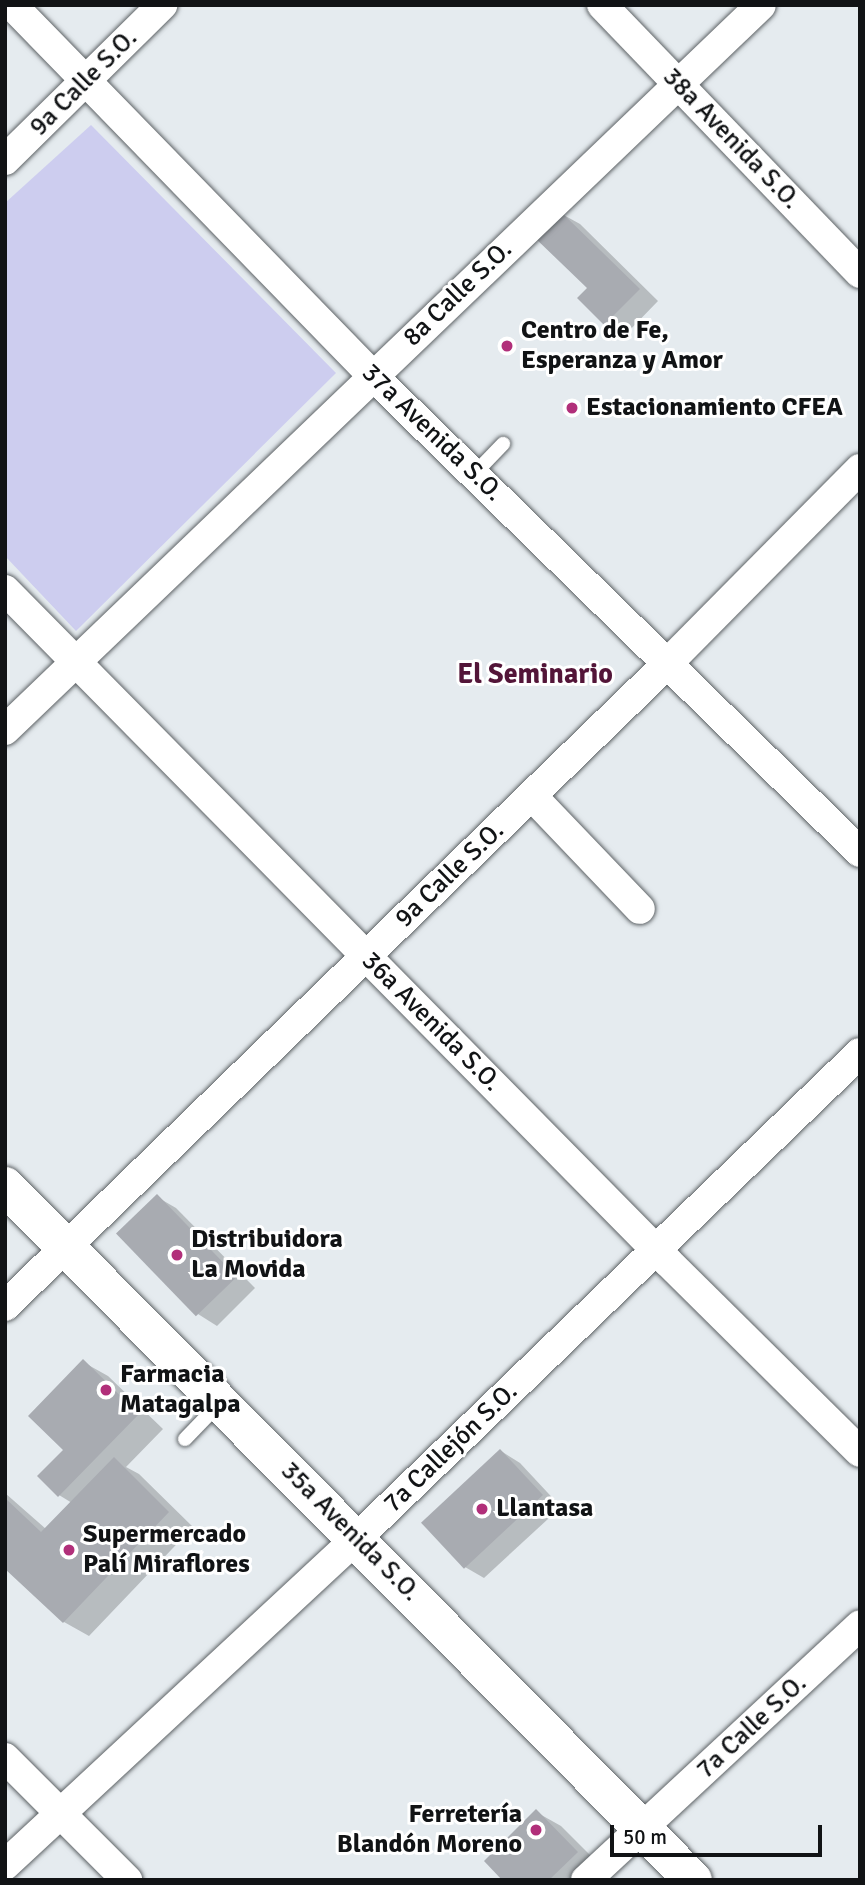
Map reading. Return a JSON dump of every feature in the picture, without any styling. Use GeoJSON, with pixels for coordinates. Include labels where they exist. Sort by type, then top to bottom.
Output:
{"type":"FeatureCollection","features":[{"type":"Feature","properties":{"kind":"main road","name":"35a Avenida S.O."},"geometry":{"type":"LineString","coordinates":[[5,1186],[693,1880]]}},
{"type":"Feature","properties":{"kind":"street","name":"37a Avenida S.O."},"geometry":{"type":"LineString","coordinates":[[12,5],[373,376],[860,852]]}},
{"type":"Feature","properties":{"kind":"street","name":"9a Calle S.O."},"geometry":{"type":"LineString","coordinates":[[5,159],[87,82],[162,5]]}},
{"type":"Feature","properties":{"kind":"street","name":"38a Avenida S.O."},"geometry":{"type":"LineString","coordinates":[[602,5],[860,273]]}},
{"type":"Feature","properties":{"kind":"street","name":"8a Calle S.O."},"geometry":{"type":"LineString","coordinates":[[5,730],[761,5]]}},
{"type":"Feature","properties":{"kind":"street","name":"9a Calle S.O."},"geometry":{"type":"LineString","coordinates":[[5,1306],[668,663],[860,469]]}},
{"type":"Feature","properties":{"kind":"street","name":"36a Avenida S.O."},"geometry":{"type":"LineString","coordinates":[[5,590],[656,1250],[860,1452]]}},
{"type":"Feature","properties":{"kind":"street"},"geometry":{"type":"LineString","coordinates":[[532,796],[640,909]]}},
{"type":"Feature","properties":{"kind":"street","name":"7a Callejón S.O."},"geometry":{"type":"LineString","coordinates":[[5,1866],[356,1539],[860,1054]]}},
{"type":"Feature","properties":{"kind":"street","name":"7a Calle S.O."},"geometry":{"type":"LineString","coordinates":[[586,1880],[644,1829],[860,1625]]}},
{"type":"Feature","properties":{"kind":"street"},"geometry":{"type":"LineString","coordinates":[[5,1758],[127,1880]]}},
{"type":"Feature","properties":{"kind":"lane"},"geometry":{"type":"LineString","coordinates":[[474,474],[503,444]]}},
{"type":"Feature","properties":{"kind":"lane"},"geometry":{"type":"LineString","coordinates":[[185,1439],[220,1402]]}},
{"type":"Feature","properties":{"kind":"shaded area"},"geometry":{"type":"Polygon","coordinates":[[[91,125],[336,373],[76,631],[5,556],[5,203],[91,125]]]}},
{"type":"Feature","properties":{"kind":"building"},"geometry":{"type":"Polygon","coordinates":[[[560,211],[640,289],[604,325],[577,298],[587,288],[534,237],[560,211]]]}},
{"type":"Feature","properties":{"kind":"building","name":"Distribuidora La Movida"},"geometry":{"type":"Polygon","coordinates":[[[157,1194],[237,1277],[196,1316],[116,1234],[157,1194]]]}},
{"type":"Feature","properties":{"kind":"building"},"geometry":{"type":"Polygon","coordinates":[[[83,1359],[139,1414],[58,1497],[37,1476],[63,1450],[28,1416],[83,1359]]]}},
{"type":"Feature","properties":{"kind":"building","name":"Llantasa"},"geometry":{"type":"Polygon","coordinates":[[[500,1449],[543,1495],[464,1569],[421,1523],[500,1449]]]}},
{"type":"Feature","properties":{"kind":"building","name":"Supermercado Palí Miraflores"},"geometry":{"type":"Polygon","coordinates":[[[114,1457],[169,1512],[63,1623],[5,1569],[5,1498],[41,1532],[114,1457]]]}},
{"type":"Feature","properties":{"kind":"building","name":"Ferretería Blandón Moreno"},"geometry":{"type":"Polygon","coordinates":[[[536,1809],[578,1852],[549,1880],[502,1880],[484,1861],[536,1809]]]}},
{"type":"Feature","properties":{"kind":"place","name":"Centro de Fe, Esperanza y Amor"},"geometry":{"type":"Point","coordinates":[507,346]}},
{"type":"Feature","properties":{"kind":"place","name":"Estacionamiento CFEA"},"geometry":{"type":"Point","coordinates":[572,408]}},
{"type":"Feature","properties":{"kind":"place","name":"Distribuidora La Movida"},"geometry":{"type":"Point","coordinates":[177,1255]}},
{"type":"Feature","properties":{"kind":"place","name":"Farmacia Matagalpa"},"geometry":{"type":"Point","coordinates":[106,1390]}},
{"type":"Feature","properties":{"kind":"place","name":"Llantasa"},"geometry":{"type":"Point","coordinates":[482,1509]}},
{"type":"Feature","properties":{"kind":"place","name":"Supermercado Palí Miraflores"},"geometry":{"type":"Point","coordinates":[69,1550]}},
{"type":"Feature","properties":{"kind":"place","name":"Ferretería Blandón Moreno"},"geometry":{"type":"Point","coordinates":[536,1830]}},
{"type":"Feature","properties":{"kind":"district","name":"El Seminario"},"geometry":{"type":"Point","coordinates":[535,674]}}]}
